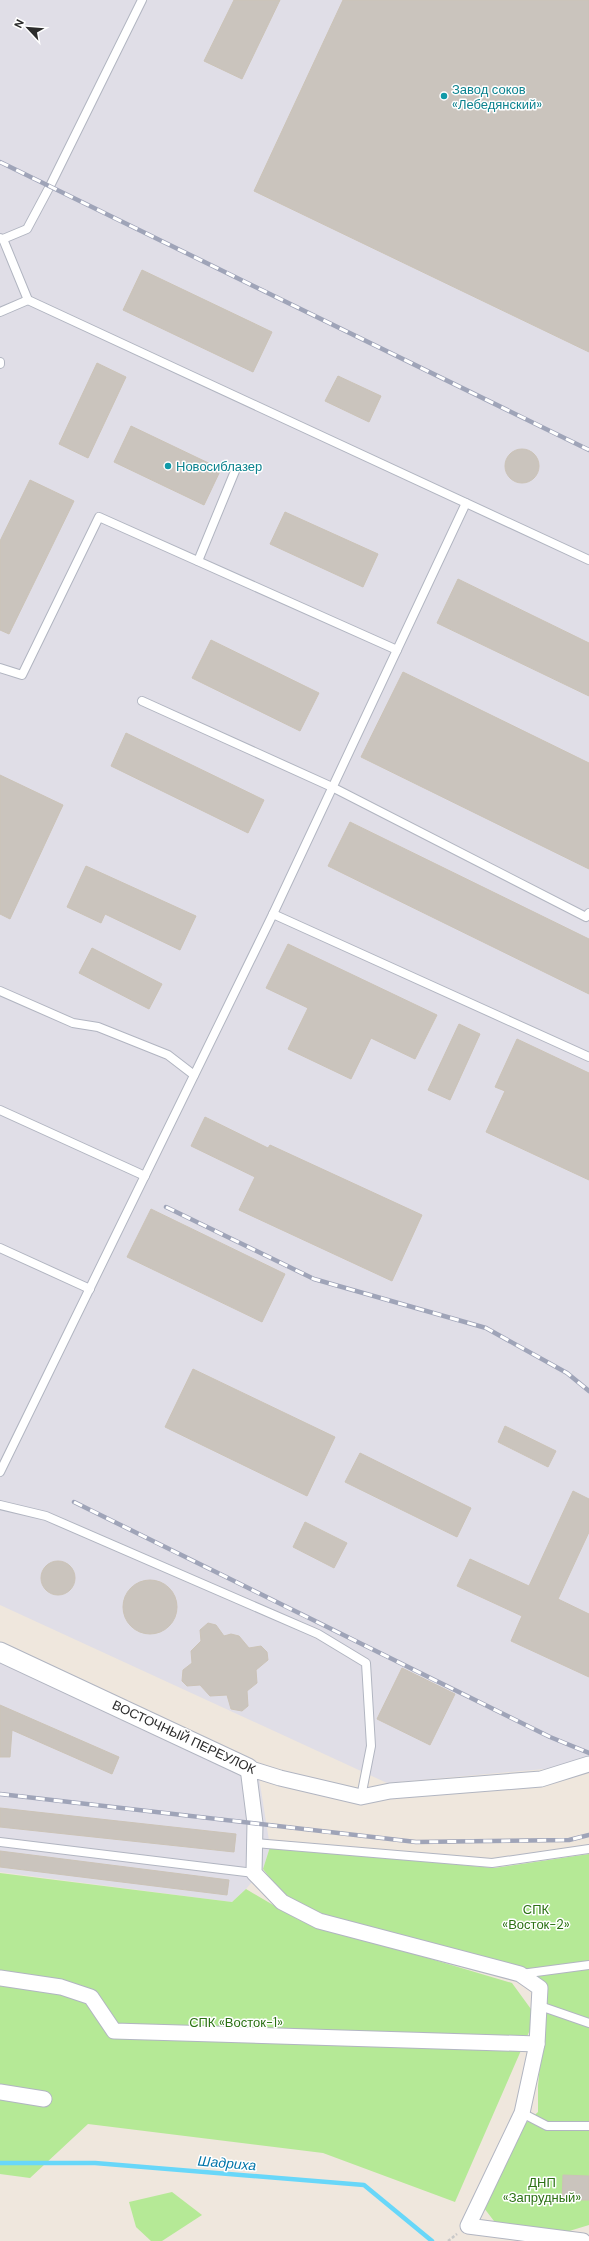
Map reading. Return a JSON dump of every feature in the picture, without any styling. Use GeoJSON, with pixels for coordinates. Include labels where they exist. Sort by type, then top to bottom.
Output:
{"type":"FeatureCollection","features":[{"type":"Feature","properties":{"kind":"street","name":"ВОСТОЧНЫЙ ПЕРЕУЛОК"},"geometry":{"type":"LineString","coordinates":[[0,1652],[248,1768],[280,1778],[360,1797],[390,1791],[541,1779],[589,1764]]}},
{"type":"Feature","properties":{"kind":"street"},"geometry":{"type":"LineString","coordinates":[[248,1768],[255,1823],[254,1872],[282,1902],[319,1921],[520,1974],[540,1988],[537,2044],[522,2113],[468,2226],[583,2241]]}},
{"type":"Feature","properties":{"kind":"street"},"geometry":{"type":"LineString","coordinates":[[0,1978],[61,1987],[91,1997],[114,2031],[537,2044]]}},
{"type":"Feature","properties":{"kind":"street"},"geometry":{"type":"LineString","coordinates":[[0,2092],[44,2099]]}},
{"type":"Feature","properties":{"kind":"lane"},"geometry":{"type":"LineString","coordinates":[[142,0],[50,186],[27,228],[1,238],[28,300],[589,560]]}},
{"type":"Feature","properties":{"kind":"lane"},"geometry":{"type":"LineString","coordinates":[[0,312],[28,300]]}},
{"type":"Feature","properties":{"kind":"lane"},"geometry":{"type":"LineString","coordinates":[[198,561],[236,471]]}},
{"type":"Feature","properties":{"kind":"lane"},"geometry":{"type":"LineString","coordinates":[[0,1472],[273,914],[466,503]]}},
{"type":"Feature","properties":{"kind":"lane"},"geometry":{"type":"LineString","coordinates":[[0,668],[22,676],[99,517],[397,650]]}},
{"type":"Feature","properties":{"kind":"lane"},"geometry":{"type":"LineString","coordinates":[[142,701],[332,788],[586,917],[589,913]]}},
{"type":"Feature","properties":{"kind":"lane"},"geometry":{"type":"LineString","coordinates":[[273,914],[589,1056]]}},
{"type":"Feature","properties":{"kind":"lane"},"geometry":{"type":"LineString","coordinates":[[0,991],[73,1023],[98,1027],[168,1056],[194,1075]]}},
{"type":"Feature","properties":{"kind":"lane"},"geometry":{"type":"LineString","coordinates":[[0,1110],[145,1176]]}},
{"type":"Feature","properties":{"kind":"lane"},"geometry":{"type":"LineString","coordinates":[[0,1248],[90,1289]]}},
{"type":"Feature","properties":{"kind":"lane"},"geometry":{"type":"LineString","coordinates":[[0,1505],[54,1519],[318,1634],[366,1663],[371,1746],[360,1797]]}},
{"type":"Feature","properties":{"kind":"lane"},"geometry":{"type":"LineString","coordinates":[[0,1842],[254,1872]]}},
{"type":"Feature","properties":{"kind":"lane"},"geometry":{"type":"LineString","coordinates":[[255,1843],[492,1863],[589,1849]]}},
{"type":"Feature","properties":{"kind":"lane"},"geometry":{"type":"LineString","coordinates":[[520,1974],[589,1964]]}},
{"type":"Feature","properties":{"kind":"lane"},"geometry":{"type":"LineString","coordinates":[[540,2006],[589,2022]]}},
{"type":"Feature","properties":{"kind":"lane"},"geometry":{"type":"LineString","coordinates":[[522,2113],[548,2126],[589,2126]]}},
{"type":"Feature","properties":{"kind":"shaded area"},"geometry":{"type":"Polygon","coordinates":[[[0,0],[589,0],[589,1765],[387,1783],[0,1605],[0,0]]]}},
{"type":"Feature","properties":{"kind":"shaded area"},"geometry":{"type":"Polygon","coordinates":[[[0,1662],[259,1778],[270,1847],[263,1869],[246,1889],[232,1902],[0,1872],[0,1662]]]}},
{"type":"Feature","properties":{"kind":"green space","name":"СПК «Восток-2»"},"geometry":{"type":"Polygon","coordinates":[[[270,1847],[494,1868],[589,1854],[589,2225],[543,2239],[497,2225],[481,2204],[526,2123],[538,2112],[538,2086],[547,1988],[294,1909],[263,1869],[270,1847]]]}},
{"type":"Feature","properties":{"kind":"green space","name":"СПК «Восток-1»"},"geometry":{"type":"Polygon","coordinates":[[[0,1873],[232,1902],[246,1889],[297,1919],[512,1983],[536,2016],[455,2202],[323,2153],[88,2124],[30,2178],[0,2174],[0,1873]]]}},
{"type":"Feature","properties":{"kind":"green space"},"geometry":{"type":"Polygon","coordinates":[[[172,2192],[202,2215],[162,2241],[151,2241],[136,2227],[129,2202],[172,2192]]]}},
{"type":"Feature","properties":{"kind":"building"},"geometry":{"type":"Polygon","coordinates":[[[234,0],[280,0],[242,79],[204,61],[234,0]]]}},
{"type":"Feature","properties":{"kind":"building","name":"Завод соков «Лебедянский»"},"geometry":{"type":"Polygon","coordinates":[[[343,0],[589,0],[589,352],[254,191],[343,0]]]}},
{"type":"Feature","properties":{"kind":"building"},"geometry":{"type":"Polygon","coordinates":[[[142,270],[272,332],[253,372],[123,310],[142,270]]]}},
{"type":"Feature","properties":{"kind":"building"},"geometry":{"type":"Polygon","coordinates":[[[97,363],[126,377],[88,458],[59,444],[97,363]]]}},
{"type":"Feature","properties":{"kind":"building"},"geometry":{"type":"Polygon","coordinates":[[[338,376],[381,396],[369,422],[325,401],[338,376]]]}},
{"type":"Feature","properties":{"kind":"building","name":"Новосиблазер"},"geometry":{"type":"Polygon","coordinates":[[[131,426],[221,469],[204,505],[114,462],[131,426]]]}},
{"type":"Feature","properties":{"kind":"building"},"geometry":{"type":"Polygon","coordinates":[[[519,449],[525,449],[534,454],[538,460],[538,472],[534,478],[525,483],[519,483],[510,478],[505,469],[505,463],[510,454],[519,449]]]}},
{"type":"Feature","properties":{"kind":"building"},"geometry":{"type":"Polygon","coordinates":[[[30,480],[74,501],[9,634],[0,630],[0,541],[30,480]]]}},
{"type":"Feature","properties":{"kind":"building"},"geometry":{"type":"Polygon","coordinates":[[[285,512],[378,554],[363,587],[270,544],[285,512]]]}},
{"type":"Feature","properties":{"kind":"building"},"geometry":{"type":"Polygon","coordinates":[[[458,579],[589,643],[589,696],[437,623],[458,579]]]}},
{"type":"Feature","properties":{"kind":"building"},"geometry":{"type":"Polygon","coordinates":[[[211,640],[319,693],[300,731],[192,678],[211,640]]]}},
{"type":"Feature","properties":{"kind":"building"},"geometry":{"type":"Polygon","coordinates":[[[403,672],[589,763],[589,869],[361,757],[403,672]]]}},
{"type":"Feature","properties":{"kind":"building"},"geometry":{"type":"Polygon","coordinates":[[[126,733],[264,800],[248,833],[111,766],[126,733]]]}},
{"type":"Feature","properties":{"kind":"building"},"geometry":{"type":"Polygon","coordinates":[[[0,775],[63,805],[10,919],[0,914],[0,775]]]}},
{"type":"Feature","properties":{"kind":"building"},"geometry":{"type":"Polygon","coordinates":[[[350,822],[589,939],[589,994],[328,866],[350,822]]]}},
{"type":"Feature","properties":{"kind":"building"},"geometry":{"type":"Polygon","coordinates":[[[86,866],[196,916],[180,950],[105,914],[101,923],[67,907],[86,866]]]}},
{"type":"Feature","properties":{"kind":"building"},"geometry":{"type":"Polygon","coordinates":[[[288,944],[437,1015],[415,1059],[371,1038],[351,1079],[288,1049],[308,1008],[266,988],[288,944]]]}},
{"type":"Feature","properties":{"kind":"building"},"geometry":{"type":"Polygon","coordinates":[[[92,948],[162,984],[149,1009],[79,973],[92,948]]]}},
{"type":"Feature","properties":{"kind":"building"},"geometry":{"type":"Polygon","coordinates":[[[459,1024],[480,1034],[450,1100],[428,1090],[459,1024]]]}},
{"type":"Feature","properties":{"kind":"building"},"geometry":{"type":"Polygon","coordinates":[[[517,1039],[589,1073],[589,1180],[486,1132],[505,1091],[495,1087],[517,1039]]]}},
{"type":"Feature","properties":{"kind":"building"},"geometry":{"type":"Polygon","coordinates":[[[205,1117],[268,1148],[270,1145],[422,1215],[392,1281],[239,1210],[255,1177],[191,1146],[205,1117]]]}},
{"type":"Feature","properties":{"kind":"building"},"geometry":{"type":"Polygon","coordinates":[[[151,1209],[285,1274],[262,1322],[127,1257],[151,1209]]]}},
{"type":"Feature","properties":{"kind":"building"},"geometry":{"type":"Polygon","coordinates":[[[193,1369],[335,1437],[307,1496],[165,1427],[193,1369]]]}},
{"type":"Feature","properties":{"kind":"building"},"geometry":{"type":"Polygon","coordinates":[[[505,1426],[556,1451],[548,1467],[498,1442],[505,1426]]]}},
{"type":"Feature","properties":{"kind":"building"},"geometry":{"type":"Polygon","coordinates":[[[360,1453],[471,1508],[457,1537],[345,1482],[360,1453]]]}},
{"type":"Feature","properties":{"kind":"building"},"geometry":{"type":"Polygon","coordinates":[[[573,1491],[589,1499],[589,1532],[558,1599],[589,1614],[589,1677],[511,1641],[522,1616],[457,1586],[470,1559],[529,1586],[573,1491]]]}},
{"type":"Feature","properties":{"kind":"building"},"geometry":{"type":"Polygon","coordinates":[[[305,1522],[347,1543],[334,1568],[293,1547],[305,1522]]]}},
{"type":"Feature","properties":{"kind":"building"},"geometry":{"type":"Polygon","coordinates":[[[55,1561],[61,1561],[70,1566],[74,1572],[74,1584],[70,1590],[61,1595],[55,1595],[46,1590],[41,1581],[41,1575],[46,1566],[55,1561]]]}},
{"type":"Feature","properties":{"kind":"building"},"geometry":{"type":"Polygon","coordinates":[[[150,1580],[160,1582],[169,1588],[175,1597],[177,1607],[175,1617],[169,1626],[160,1632],[150,1634],[140,1632],[131,1626],[125,1617],[123,1607],[125,1597],[131,1588],[140,1582],[150,1580]]]}},
{"type":"Feature","properties":{"kind":"building"},"geometry":{"type":"Polygon","coordinates":[[[208,1623],[216,1625],[224,1636],[231,1634],[239,1636],[249,1648],[261,1646],[267,1652],[268,1660],[256,1670],[257,1683],[247,1691],[248,1706],[242,1711],[231,1709],[227,1695],[210,1696],[200,1685],[187,1686],[182,1681],[183,1670],[192,1663],[191,1651],[201,1641],[200,1630],[208,1623]]]}},
{"type":"Feature","properties":{"kind":"building"},"geometry":{"type":"Polygon","coordinates":[[[402,1668],[455,1694],[430,1745],[377,1719],[402,1668]]]}},
{"type":"Feature","properties":{"kind":"building"},"geometry":{"type":"Polygon","coordinates":[[[0,1705],[119,1757],[112,1774],[12,1730],[10,1757],[0,1757],[0,1705]]]}},
{"type":"Feature","properties":{"kind":"building"},"geometry":{"type":"Polygon","coordinates":[[[0,1808],[236,1834],[234,1852],[0,1827],[0,1808]]]}},
{"type":"Feature","properties":{"kind":"building"},"geometry":{"type":"Polygon","coordinates":[[[0,1851],[229,1880],[227,1895],[0,1867],[0,1851]]]}},
{"type":"Feature","properties":{"kind":"building"},"geometry":{"type":"Polygon","coordinates":[[[563,2175],[589,2176],[589,2200],[562,2200],[563,2175]]]}},
{"type":"Feature","properties":{"kind":"waterway","name":"Шадриха"},"geometry":{"type":"LineString","coordinates":[[0,2163],[95,2163],[364,2185],[432,2241]]}},
{"type":"Feature","properties":{"kind":"railway"},"geometry":{"type":"LineString","coordinates":[[0,162],[589,450]]}},
{"type":"Feature","properties":{"kind":"railway"},"geometry":{"type":"LineString","coordinates":[[166,1207],[314,1279],[486,1328],[567,1373],[589,1391]]}},
{"type":"Feature","properties":{"kind":"railway"},"geometry":{"type":"LineString","coordinates":[[74,1502],[550,1737],[589,1753]]}},
{"type":"Feature","properties":{"kind":"railway"},"geometry":{"type":"LineString","coordinates":[[0,1794],[416,1842],[569,1840],[589,1835]]}},
{"type":"Feature","properties":{"kind":"place","name":"Завод соков «Лебедянский»"},"geometry":{"type":"Point","coordinates":[444,96]}},
{"type":"Feature","properties":{"kind":"place","name":"Новосиблазер"},"geometry":{"type":"Point","coordinates":[168,466]}},
{"type":"Feature","properties":{"kind":"park label","name":"ДНП «Запрудный»"},"geometry":{"type":"Point","coordinates":[542,2190]}}]}
